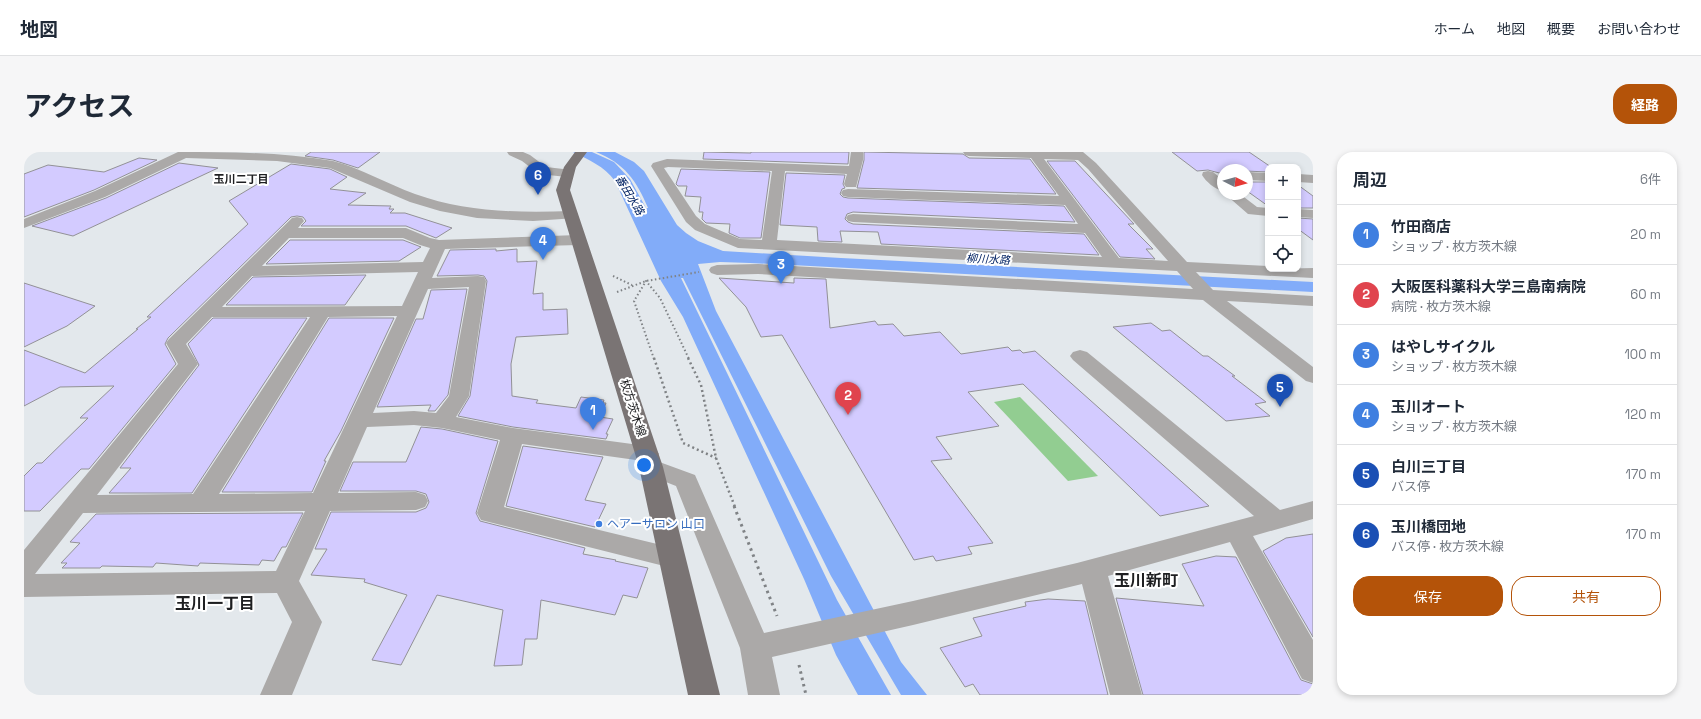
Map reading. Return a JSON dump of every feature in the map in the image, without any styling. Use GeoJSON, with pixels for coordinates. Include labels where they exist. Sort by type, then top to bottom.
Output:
{"type":"FeatureCollection","features":[{"type":"Feature","properties":{"kind":"main road","name":"枚方茨木線"},"geometry":{"type":"LineString","coordinates":[[574,162],[563,190],[650,460],[704,695]]}},
{"type":"Feature","properties":{"kind":"street"},"geometry":{"type":"LineString","coordinates":[[513,152],[526,158],[543,171],[574,162]]}},
{"type":"Feature","properties":{"kind":"street"},"geometry":{"type":"LineString","coordinates":[[734,166],[735,152]]}},
{"type":"Feature","properties":{"kind":"street"},"geometry":{"type":"LineString","coordinates":[[857,152],[857,160],[848,193],[863,262]]}},
{"type":"Feature","properties":{"kind":"street"},"geometry":{"type":"LineString","coordinates":[[969,152],[1079,154],[1209,296],[1313,377]]}},
{"type":"Feature","properties":{"kind":"street"},"geometry":{"type":"LineString","coordinates":[[24,224],[100,194],[186,153],[302,161],[332,165],[350,170],[373,182],[421,201],[464,213],[517,217],[571,215]]}},
{"type":"Feature","properties":{"kind":"street"},"geometry":{"type":"LineString","coordinates":[[1032,153],[1114,262]]}},
{"type":"Feature","properties":{"kind":"street"},"geometry":{"type":"LineString","coordinates":[[854,170],[667,163],[657,166],[691,219],[700,227],[738,243],[769,244],[863,262],[1209,296],[1313,301]]}},
{"type":"Feature","properties":{"kind":"street"},"geometry":{"type":"LineString","coordinates":[[769,244],[778,167]]}},
{"type":"Feature","properties":{"kind":"street"},"geometry":{"type":"LineString","coordinates":[[1217,175],[1208,175],[1217,182]]}},
{"type":"Feature","properties":{"kind":"street"},"geometry":{"type":"LineString","coordinates":[[1253,176],[1265,177]]}},
{"type":"Feature","properties":{"kind":"street"},"geometry":{"type":"LineString","coordinates":[[1301,178],[1313,179]]}},
{"type":"Feature","properties":{"kind":"street"},"geometry":{"type":"LineString","coordinates":[[848,193],[1069,201]]}},
{"type":"Feature","properties":{"kind":"street"},"geometry":{"type":"LineString","coordinates":[[1239,200],[1253,211],[1265,212]]}},
{"type":"Feature","properties":{"kind":"street"},"geometry":{"type":"LineString","coordinates":[[853,218],[1089,229]]}},
{"type":"Feature","properties":{"kind":"street"},"geometry":{"type":"LineString","coordinates":[[24,569],[188,364],[176,344],[291,227],[406,233],[425,242],[439,245],[578,240]]}},
{"type":"Feature","properties":{"kind":"street"},"geometry":{"type":"LineString","coordinates":[[285,582],[439,245]]}},
{"type":"Feature","properties":{"kind":"street"},"geometry":{"type":"LineString","coordinates":[[717,270],[758,269],[863,262],[1114,262],[1313,273]]}},
{"type":"Feature","properties":{"kind":"street"},"geometry":{"type":"LineString","coordinates":[[247,271],[425,276],[478,281],[458,396],[442,421]]}},
{"type":"Feature","properties":{"kind":"street"},"geometry":{"type":"LineString","coordinates":[[207,312],[409,312]]}},
{"type":"Feature","properties":{"kind":"street"},"geometry":{"type":"LineString","coordinates":[[200,503],[322,312]]}},
{"type":"Feature","properties":{"kind":"street"},"geometry":{"type":"LineString","coordinates":[[1080,356],[1275,520]]}},
{"type":"Feature","properties":{"kind":"street"},"geometry":{"type":"LineString","coordinates":[[359,420],[414,418],[442,421],[650,460],[686,481],[755,648],[764,695]]}},
{"type":"Feature","properties":{"kind":"street"},"geometry":{"type":"LineString","coordinates":[[513,435],[490,513],[672,557]]}},
{"type":"Feature","properties":{"kind":"street"},"geometry":{"type":"LineString","coordinates":[[76,504],[416,501]]}},
{"type":"Feature","properties":{"kind":"street"},"geometry":{"type":"LineString","coordinates":[[755,648],[913,614],[1092,569],[1313,510]]}},
{"type":"Feature","properties":{"kind":"street"},"geometry":{"type":"LineString","coordinates":[[1237,531],[1313,669]]}},
{"type":"Feature","properties":{"kind":"street"},"geometry":{"type":"LineString","coordinates":[[1092,569],[1126,695]]}},
{"type":"Feature","properties":{"kind":"street"},"geometry":{"type":"LineString","coordinates":[[24,586],[285,582]]}},
{"type":"Feature","properties":{"kind":"street"},"geometry":{"type":"LineString","coordinates":[[276,695],[307,622],[285,582]]}},
{"type":"Feature","properties":{"kind":"path"},"geometry":{"type":"LineString","coordinates":[[632,285],[646,281],[717,270]]}},
{"type":"Feature","properties":{"kind":"path"},"geometry":{"type":"LineString","coordinates":[[646,281],[634,301],[683,442],[716,458]]}},
{"type":"Feature","properties":{"kind":"path"},"geometry":{"type":"LineString","coordinates":[[646,281],[660,298],[701,385],[716,458],[787,642],[799,666],[806,695]]}},
{"type":"Feature","properties":{"kind":"green space"},"geometry":{"type":"Polygon","coordinates":[[[1020,397],[1098,476],[1068,481],[994,402],[1020,397]]]}},
{"type":"Feature","properties":{"kind":"water","name":"番田水路"},"geometry":{"type":"Polygon","coordinates":[[[573,152],[592,152],[614,162],[606,156],[596,152],[615,152],[634,162],[644,171],[677,225],[698,241],[723,251],[1313,282],[1313,292],[750,263],[720,262],[698,264],[716,311],[901,662],[927,695],[901,695],[831,576],[683,278],[681,278],[837,600],[891,695],[858,695],[836,655],[804,579],[683,317],[661,281],[615,181],[601,167],[573,152]],[[614,162],[630,179],[646,208],[648,208],[634,181],[622,167],[614,162]]]}},
{"type":"Feature","properties":{"kind":"building"},"geometry":{"type":"Polygon","coordinates":[[[311,152],[380,152],[358,168],[333,160],[305,156],[311,152]]]}},
{"type":"Feature","properties":{"kind":"building"},"geometry":{"type":"Polygon","coordinates":[[[704,152],[849,152],[848,164],[703,159],[704,152]]]}},
{"type":"Feature","properties":{"kind":"building"},"geometry":{"type":"Polygon","coordinates":[[[864,152],[963,154],[969,158],[1030,159],[1056,194],[857,188],[864,160],[864,152]]]}},
{"type":"Feature","properties":{"kind":"building"},"geometry":{"type":"Polygon","coordinates":[[[1172,152],[1249,152],[1267,164],[1265,164],[1265,172],[1253,171],[1253,164],[1217,164],[1217,172],[1208,170],[1197,171],[1172,152]]]}},
{"type":"Feature","properties":{"kind":"building"},"geometry":{"type":"Polygon","coordinates":[[[139,158],[157,160],[94,190],[24,217],[24,174],[48,165],[104,172],[139,158]]]}},
{"type":"Feature","properties":{"kind":"building"},"geometry":{"type":"Polygon","coordinates":[[[1047,161],[1075,161],[1134,224],[1128,224],[1153,249],[1146,249],[1155,259],[1120,257],[1047,161]]]}},
{"type":"Feature","properties":{"kind":"building"},"geometry":{"type":"Polygon","coordinates":[[[179,163],[218,168],[73,236],[32,226],[106,198],[179,163]]]}},
{"type":"Feature","properties":{"kind":"building"},"geometry":{"type":"Polygon","coordinates":[[[291,164],[330,169],[347,177],[330,189],[366,193],[348,205],[391,206],[389,209],[394,209],[390,213],[405,213],[452,228],[436,238],[406,226],[301,226],[306,221],[303,217],[291,217],[168,338],[165,344],[176,364],[89,469],[81,469],[40,511],[24,511],[24,476],[37,463],[42,463],[88,418],[80,418],[114,386],[60,387],[24,406],[24,350],[85,373],[138,329],[136,329],[151,317],[147,317],[248,224],[229,201],[291,164]]]}},
{"type":"Feature","properties":{"kind":"building"},"geometry":{"type":"Polygon","coordinates":[[[681,169],[770,172],[761,238],[740,238],[729,233],[730,224],[706,223],[702,219],[703,212],[699,212],[701,197],[685,196],[687,186],[678,186],[676,184],[681,169]]]}},
{"type":"Feature","properties":{"kind":"building"},"geometry":{"type":"Polygon","coordinates":[[[786,173],[845,175],[843,184],[845,188],[842,189],[840,194],[843,197],[848,198],[1064,206],[1075,222],[853,212],[847,214],[845,219],[853,224],[1084,234],[1099,255],[881,244],[878,232],[840,231],[842,242],[818,241],[817,227],[780,225],[786,173]]]}},
{"type":"Feature","properties":{"kind":"building"},"geometry":{"type":"Polygon","coordinates":[[[1253,182],[1265,182],[1265,204],[1253,195],[1253,182]]]}},
{"type":"Feature","properties":{"kind":"building"},"geometry":{"type":"Polygon","coordinates":[[[1301,187],[1313,196],[1313,208],[1301,208],[1301,187]]]}},
{"type":"Feature","properties":{"kind":"building"},"geometry":{"type":"Polygon","coordinates":[[[1301,218],[1313,219],[1313,240],[1301,231],[1301,218]]]}},
{"type":"Feature","properties":{"kind":"building"},"geometry":{"type":"Polygon","coordinates":[[[290,240],[403,240],[421,247],[399,261],[266,264],[290,240]]]}},
{"type":"Feature","properties":{"kind":"building"},"geometry":{"type":"Polygon","coordinates":[[[496,249],[496,251],[517,249],[517,262],[537,261],[533,294],[543,293],[543,310],[567,309],[568,334],[516,337],[511,364],[512,396],[538,400],[536,403],[576,408],[581,397],[604,400],[603,403],[606,403],[600,417],[613,419],[606,434],[608,434],[606,439],[513,427],[458,416],[470,396],[487,281],[484,276],[478,275],[437,276],[450,250],[496,249]]]}},
{"type":"Feature","properties":{"kind":"building"},"geometry":{"type":"Polygon","coordinates":[[[366,275],[345,305],[226,305],[253,277],[366,275]]]}},
{"type":"Feature","properties":{"kind":"building"},"geometry":{"type":"Polygon","coordinates":[[[719,278],[794,283],[794,278],[826,279],[830,328],[875,321],[878,325],[893,324],[904,336],[940,332],[961,354],[1008,347],[1012,351],[1020,350],[1023,353],[1035,351],[1209,506],[1160,516],[1023,384],[968,392],[999,426],[936,437],[952,459],[931,461],[993,543],[968,547],[972,554],[936,561],[933,556],[914,560],[782,335],[761,337],[746,307],[719,278]]]}},
{"type":"Feature","properties":{"kind":"building"},"geometry":{"type":"Polygon","coordinates":[[[24,283],[95,306],[67,326],[24,347],[24,283]]]}},
{"type":"Feature","properties":{"kind":"building"},"geometry":{"type":"Polygon","coordinates":[[[467,289],[448,395],[435,411],[428,411],[431,405],[377,407],[416,319],[423,319],[431,290],[467,289]]]}},
{"type":"Feature","properties":{"kind":"building"},"geometry":{"type":"Polygon","coordinates":[[[213,318],[307,318],[192,493],[109,493],[131,468],[120,468],[199,365],[188,344],[213,318]]]}},
{"type":"Feature","properties":{"kind":"building"},"geometry":{"type":"Polygon","coordinates":[[[329,318],[394,318],[341,431],[324,461],[326,461],[312,492],[222,492],[329,318]]]}},
{"type":"Feature","properties":{"kind":"building"},"geometry":{"type":"Polygon","coordinates":[[[1151,323],[1162,331],[1170,330],[1203,356],[1208,356],[1235,376],[1232,376],[1266,402],[1255,404],[1270,416],[1226,421],[1113,327],[1151,323]]]}},
{"type":"Feature","properties":{"kind":"building"},"geometry":{"type":"Polygon","coordinates":[[[421,427],[442,429],[498,441],[476,513],[480,521],[585,548],[583,554],[648,568],[637,598],[623,595],[615,615],[541,600],[537,639],[525,639],[522,665],[494,666],[503,610],[437,595],[401,665],[372,660],[407,595],[364,582],[365,579],[311,575],[327,549],[315,549],[331,512],[416,512],[426,508],[429,502],[426,494],[416,491],[340,491],[353,462],[406,462],[421,427]]]}},
{"type":"Feature","properties":{"kind":"building"},"geometry":{"type":"Polygon","coordinates":[[[523,446],[603,457],[585,500],[606,504],[595,527],[506,506],[523,446]]]}},
{"type":"Feature","properties":{"kind":"building"},"geometry":{"type":"Polygon","coordinates":[[[303,513],[286,547],[282,547],[274,561],[262,560],[259,565],[200,563],[198,566],[156,563],[153,567],[102,566],[100,568],[62,568],[67,563],[61,563],[80,543],[70,542],[96,514],[303,513]]]}},
{"type":"Feature","properties":{"kind":"building"},"geometry":{"type":"Polygon","coordinates":[[[1313,534],[1313,637],[1263,551],[1286,538],[1313,534]]]}},
{"type":"Feature","properties":{"kind":"building"},"geometry":{"type":"Polygon","coordinates":[[[1216,556],[1236,557],[1301,680],[1313,684],[1313,695],[1143,695],[1116,598],[1204,606],[1182,564],[1216,556]]]}},
{"type":"Feature","properties":{"kind":"building"},"geometry":{"type":"Polygon","coordinates":[[[1048,599],[1085,601],[1108,695],[980,695],[973,684],[965,687],[940,648],[982,636],[973,618],[1026,606],[1025,602],[1048,599]]]}},
{"type":"Feature","properties":{"kind":"place","name":"玉川橋団地"},"geometry":{"type":"Point","coordinates":[538,195]}},
{"type":"Feature","properties":{"kind":"place","name":"玉川オート"},"geometry":{"type":"Point","coordinates":[543,260]}},
{"type":"Feature","properties":{"kind":"place","name":"はやしサイクル"},"geometry":{"type":"Point","coordinates":[781,284]}},
{"type":"Feature","properties":{"kind":"place","name":"白川三丁目"},"geometry":{"type":"Point","coordinates":[1280,407]}},
{"type":"Feature","properties":{"kind":"place","name":"大阪医科薬科大学三島南病院"},"geometry":{"type":"Point","coordinates":[848,415]}},
{"type":"Feature","properties":{"kind":"place","name":"竹田商店"},"geometry":{"type":"Point","coordinates":[593,430]}},
{"type":"Feature","properties":{"kind":"place","name":"ヘアーサロン 山口"},"geometry":{"type":"Point","coordinates":[599,524]}},
{"type":"Feature","properties":{"kind":"district","name":"玉川二丁目"},"geometry":{"type":"Point","coordinates":[241,179]}},
{"type":"Feature","properties":{"kind":"district","name":"玉川新町"},"geometry":{"type":"Point","coordinates":[1146,580]}},
{"type":"Feature","properties":{"kind":"district","name":"玉川一丁目"},"geometry":{"type":"Point","coordinates":[215,603]}},
{"type":"Feature","properties":{"kind":"water label","name":"柳川水路"},"geometry":{"type":"Point","coordinates":[988,259]}}]}
